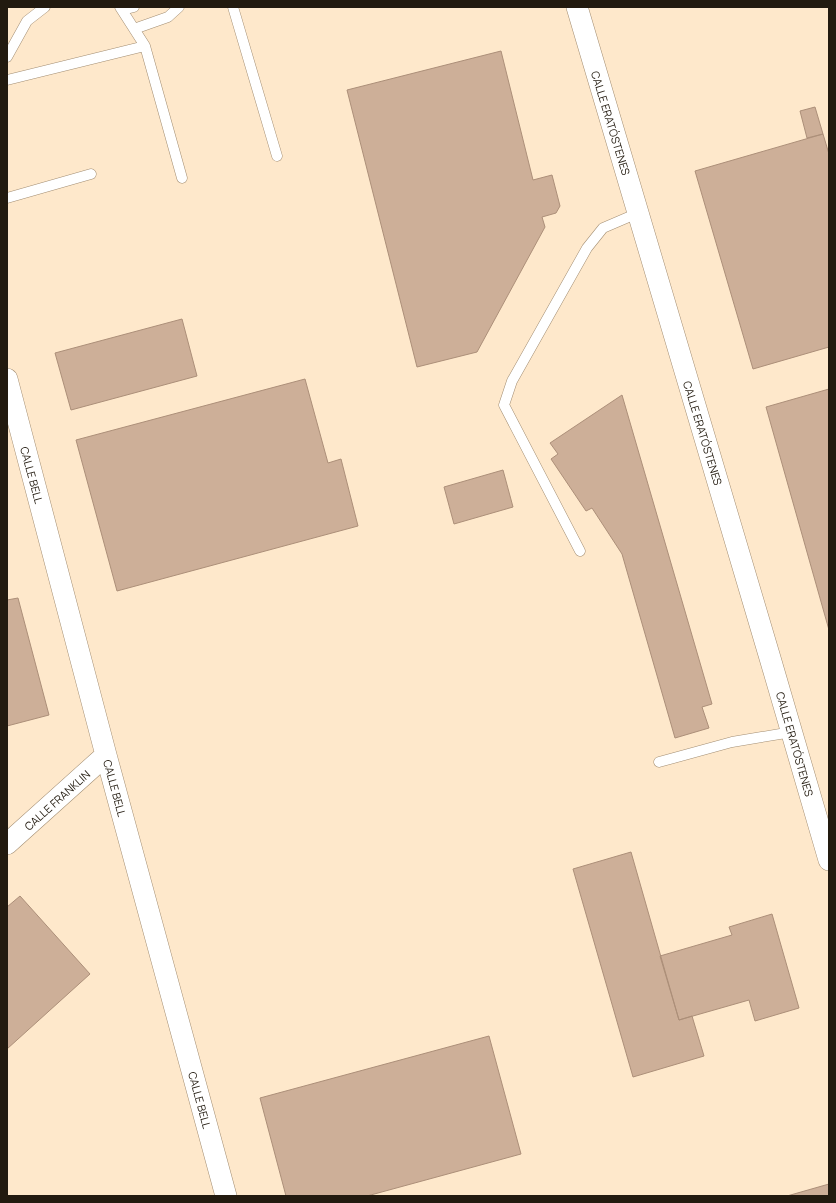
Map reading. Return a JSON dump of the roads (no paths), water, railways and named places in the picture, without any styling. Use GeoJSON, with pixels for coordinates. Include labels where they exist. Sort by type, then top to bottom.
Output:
{"type":"FeatureCollection","features":[{"type":"Feature","properties":{"kind":"street","name":"CALLE ERATÓSTENES"},"geometry":{"type":"LineString","coordinates":[[577,7],[829,860]]}},
{"type":"Feature","properties":{"kind":"street","name":"CALLE BELL"},"geometry":{"type":"LineString","coordinates":[[7,379],[106,755],[226,1196]]}},
{"type":"Feature","properties":{"kind":"street","name":"CALLE FRANKLIN"},"geometry":{"type":"LineString","coordinates":[[7,844],[106,755]]}},
{"type":"Feature","properties":{"kind":"lane"},"geometry":{"type":"LineString","coordinates":[[7,57],[27,21],[45,7]]}},
{"type":"Feature","properties":{"kind":"lane"},"geometry":{"type":"LineString","coordinates":[[134,7],[121,9],[145,46],[182,178]]}},
{"type":"Feature","properties":{"kind":"lane"},"geometry":{"type":"LineString","coordinates":[[134,29],[168,17],[179,7]]}},
{"type":"Feature","properties":{"kind":"lane"},"geometry":{"type":"LineString","coordinates":[[233,7],[277,156]]}},
{"type":"Feature","properties":{"kind":"lane"},"geometry":{"type":"LineString","coordinates":[[7,80],[145,46]]}},
{"type":"Feature","properties":{"kind":"lane"},"geometry":{"type":"LineString","coordinates":[[7,198],[91,174]]}},
{"type":"Feature","properties":{"kind":"lane"},"geometry":{"type":"LineString","coordinates":[[580,551],[504,406],[512,381],[587,248],[603,228],[638,213]]}},
{"type":"Feature","properties":{"kind":"lane"},"geometry":{"type":"LineString","coordinates":[[659,762],[732,742],[792,732]]}}]}
